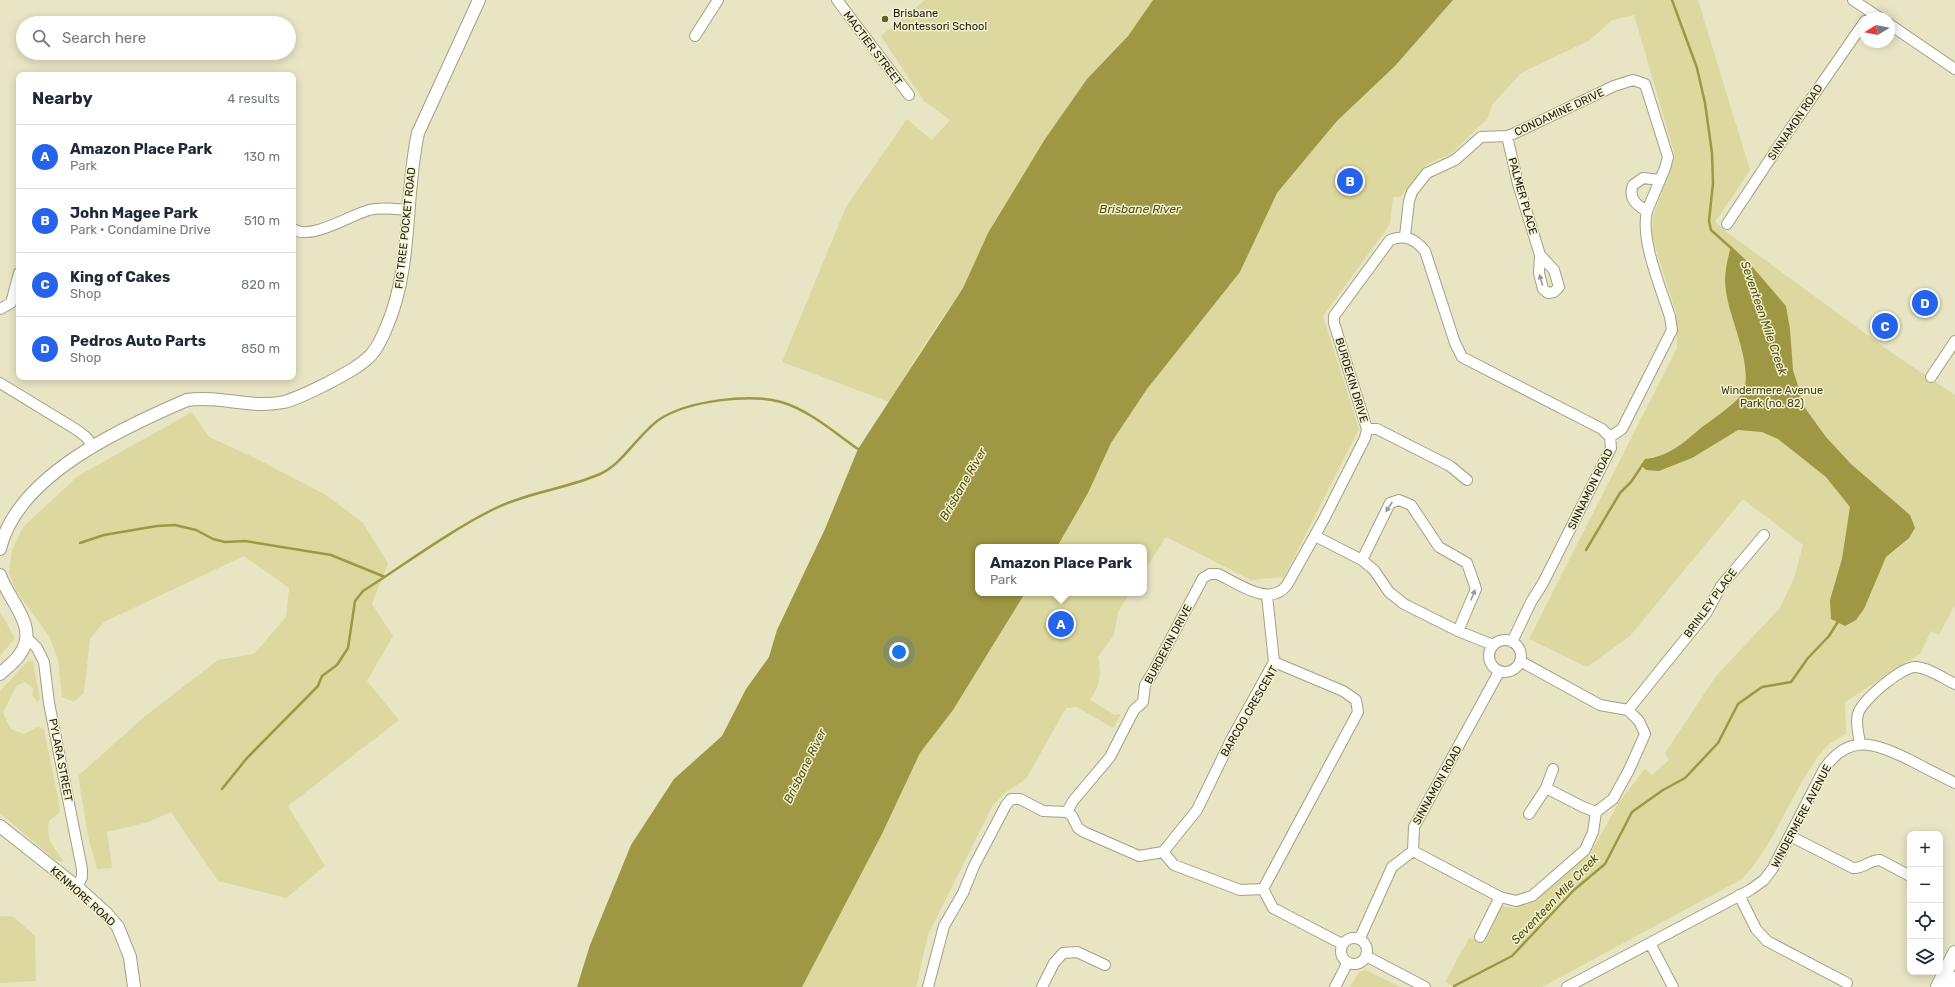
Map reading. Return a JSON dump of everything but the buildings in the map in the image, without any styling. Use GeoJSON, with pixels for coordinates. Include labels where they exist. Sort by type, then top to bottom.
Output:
{"type":"FeatureCollection","features":[{"type":"Feature","properties":{"kind":"main road"},"geometry":{"type":"LineString","coordinates":[[1938,987],[1955,953]]}},
{"type":"Feature","properties":{"kind":"main road"},"geometry":{"type":"LineString","coordinates":[[1951,987],[1955,979]]}},
{"type":"Feature","properties":{"kind":"street","name":"FIG TREE POCKET ROAD"},"geometry":{"type":"LineString","coordinates":[[0,549],[9,526],[30,496],[59,469],[93,446],[187,400],[202,398],[258,404],[285,402],[310,392],[358,366],[377,346],[394,307],[403,270],[413,156],[418,133],[479,0]]}},
{"type":"Feature","properties":{"kind":"street"},"geometry":{"type":"LineString","coordinates":[[695,36],[718,0]]}},
{"type":"Feature","properties":{"kind":"street","name":"MACTIER STREET"},"geometry":{"type":"LineString","coordinates":[[837,0],[909,95]]}},
{"type":"Feature","properties":{"kind":"street"},"geometry":{"type":"LineString","coordinates":[[1853,0],[1864,12]]}},
{"type":"Feature","properties":{"kind":"street"},"geometry":{"type":"LineString","coordinates":[[1895,28],[1955,69]]}},
{"type":"Feature","properties":{"kind":"street","name":"SINNAMON ROAD"},"geometry":{"type":"LineString","coordinates":[[1727,224],[1786,135],[1859,30]]}},
{"type":"Feature","properties":{"kind":"street","name":"CONDAMINE DRIVE"},"geometry":{"type":"LineString","coordinates":[[1405,236],[1409,201],[1412,192],[1427,173],[1455,160],[1481,136],[1507,136],[1614,86],[1633,80],[1641,81],[1645,84],[1648,90],[1667,152],[1665,168],[1647,211],[1646,218],[1646,240],[1672,326],[1667,340]]}},
{"type":"Feature","properties":{"kind":"street","name":"PALMER PLACE"},"geometry":{"type":"LineString","coordinates":[[1507,136],[1518,184],[1540,255]]}},
{"type":"Feature","properties":{"kind":"street"},"geometry":{"type":"LineString","coordinates":[[1647,211],[1636,204],[1632,199],[1631,194],[1633,185],[1643,178],[1660,180]]}},
{"type":"Feature","properties":{"kind":"street"},"geometry":{"type":"LineString","coordinates":[[296,230],[310,233],[368,210],[379,208],[409,210]]}},
{"type":"Feature","properties":{"kind":"street"},"geometry":{"type":"LineString","coordinates":[[1405,236],[1418,243],[1425,251],[1454,342],[1462,357],[1602,430],[1610,437]]}},
{"type":"Feature","properties":{"kind":"street","name":"BURDEKIN DRIVE"},"geometry":{"type":"LineString","coordinates":[[1067,812],[1073,801],[1110,757],[1134,710],[1143,702],[1144,685],[1152,674],[1203,578],[1210,574],[1218,574],[1261,594],[1267,595],[1283,591],[1314,536],[1365,438],[1367,429],[1334,323],[1334,316],[1385,244],[1390,240],[1405,236]]}},
{"type":"Feature","properties":{"kind":"street"},"geometry":{"type":"LineString","coordinates":[[0,309],[15,306]]}},
{"type":"Feature","properties":{"kind":"street","name":"SINNAMON ROAD"},"geometry":{"type":"LineString","coordinates":[[1512,642],[1531,602],[1543,583],[1611,448],[1610,437],[1622,429],[1667,340]]}},
{"type":"Feature","properties":{"kind":"street"},"geometry":{"type":"LineString","coordinates":[[1930,376],[1955,341]]}},
{"type":"Feature","properties":{"kind":"street"},"geometry":{"type":"LineString","coordinates":[[0,383],[77,430],[86,437],[93,446]]}},
{"type":"Feature","properties":{"kind":"street"},"geometry":{"type":"LineString","coordinates":[[1367,429],[1377,429],[1450,466],[1467,480]]}},
{"type":"Feature","properties":{"kind":"street"},"geometry":{"type":"LineString","coordinates":[[1362,560],[1390,503],[1395,500],[1399,500],[1411,505],[1439,547],[1467,563],[1476,589],[1458,631]]}},
{"type":"Feature","properties":{"kind":"street","name":"BRINLEY PLACE"},"geometry":{"type":"LineString","coordinates":[[1628,710],[1706,612],[1721,586],[1764,535]]}},
{"type":"Feature","properties":{"kind":"street"},"geometry":{"type":"LineString","coordinates":[[1314,536],[1362,560],[1374,570],[1389,592],[1398,600],[1458,631],[1492,645]]}},
{"type":"Feature","properties":{"kind":"street"},"geometry":{"type":"LineString","coordinates":[[0,575],[7,592],[25,623],[27,638],[20,655],[0,674]]}},
{"type":"Feature","properties":{"kind":"street"},"geometry":{"type":"LineString","coordinates":[[1267,595],[1274,662]]}},
{"type":"Feature","properties":{"kind":"street","name":"PYLARA STREET"},"geometry":{"type":"LineString","coordinates":[[27,638],[37,648],[44,662],[49,703],[82,869],[82,877],[77,887]]}},
{"type":"Feature","properties":{"kind":"street"},"geometry":{"type":"LineString","coordinates":[[1502,640],[1512,642],[1520,650],[1520,661],[1514,670],[1505,673],[1499,672],[1491,665],[1489,660],[1492,645],[1502,640]]}},
{"type":"Feature","properties":{"kind":"street"},"geometry":{"type":"LineString","coordinates":[[1360,938],[1392,868],[1412,851],[1500,897],[1516,902],[1532,896],[1585,850],[1593,832],[1596,812],[1613,799],[1629,770],[1645,734],[1640,721],[1628,710],[1600,705],[1520,661]]}},
{"type":"Feature","properties":{"kind":"street","name":"BARCOO CRESCENT"},"geometry":{"type":"LineString","coordinates":[[1164,852],[1196,810],[1231,740],[1274,662],[1343,691],[1356,700],[1358,712],[1263,889]]}},
{"type":"Feature","properties":{"kind":"street"},"geometry":{"type":"LineString","coordinates":[[1860,744],[1857,718],[1860,708],[1902,671],[1914,667],[1923,668],[1955,684]]}},
{"type":"Feature","properties":{"kind":"street","name":"SINNAMON ROAD"},"geometry":{"type":"LineString","coordinates":[[1412,851],[1414,827],[1499,672]]}},
{"type":"Feature","properties":{"kind":"street","name":"WINDERMERE AVENUE"},"geometry":{"type":"LineString","coordinates":[[1567,987],[1739,895],[1758,884],[1769,875],[1828,763],[1846,748],[1860,744],[1872,744],[1885,748],[1955,783]]}},
{"type":"Feature","properties":{"kind":"street"},"geometry":{"type":"LineString","coordinates":[[1529,814],[1546,788],[1553,769]]}},
{"type":"Feature","properties":{"kind":"street"},"geometry":{"type":"LineString","coordinates":[[1546,788],[1583,808],[1596,812]]}},
{"type":"Feature","properties":{"kind":"street"},"geometry":{"type":"LineString","coordinates":[[928,987],[944,926],[963,893],[974,866],[1006,805],[1012,799],[1020,799],[1043,811],[1067,812],[1072,816],[1078,828],[1084,832],[1139,856],[1164,852],[1174,866],[1240,890],[1263,889],[1273,908],[1342,944]]}},
{"type":"Feature","properties":{"kind":"street","name":"KENMORE ROAD"},"geometry":{"type":"LineString","coordinates":[[0,826],[77,887],[106,913],[118,927],[127,946],[134,987]]}},
{"type":"Feature","properties":{"kind":"street"},"geometry":{"type":"LineString","coordinates":[[1790,836],[1853,868],[1860,868],[1874,860],[1880,860],[1907,874]]}},
{"type":"Feature","properties":{"kind":"street"},"geometry":{"type":"LineString","coordinates":[[1739,895],[1756,929],[1767,941],[1847,983]]}},
{"type":"Feature","properties":{"kind":"street"},"geometry":{"type":"LineString","coordinates":[[1480,938],[1500,897]]}},
{"type":"Feature","properties":{"kind":"street"},"geometry":{"type":"LineString","coordinates":[[1360,938],[1366,944],[1366,956],[1359,963],[1348,962],[1342,955],[1342,944],[1348,939],[1360,938]]}},
{"type":"Feature","properties":{"kind":"street"},"geometry":{"type":"LineString","coordinates":[[1650,943],[1673,987]]}},
{"type":"Feature","properties":{"kind":"street"},"geometry":{"type":"LineString","coordinates":[[1042,987],[1054,963],[1063,953],[1077,952],[1105,965]]}},
{"type":"Feature","properties":{"kind":"street"},"geometry":{"type":"LineString","coordinates":[[1366,956],[1425,987]]}},
{"type":"Feature","properties":{"kind":"street"},"geometry":{"type":"LineString","coordinates":[[1335,987],[1348,962]]}},
{"type":"Feature","properties":{"kind":"green space"},"geometry":{"type":"Polygon","coordinates":[[[925,0],[1153,0],[1128,36],[1087,79],[1045,139],[988,233],[963,288],[927,340],[889,402],[782,362],[846,207],[907,119],[932,140],[950,120],[924,101],[881,36],[925,0]]]}},
{"type":"Feature","properties":{"kind":"green space","name":"Windermere Avenue Park (no. 82)"},"geometry":{"type":"Polygon","coordinates":[[[1453,0],[1698,0],[1750,170],[1715,222],[1892,353],[1955,395],[1955,605],[1939,635],[1931,631],[1920,654],[1845,702],[1846,734],[1835,740],[1823,750],[1806,775],[1761,855],[1742,879],[1542,987],[1455,987],[1445,982],[1469,938],[1484,943],[1501,906],[1514,908],[1535,901],[1592,851],[1619,802],[1645,769],[1652,775],[1669,760],[1665,753],[1716,676],[1780,608],[1794,578],[1803,545],[1743,499],[1630,636],[1587,667],[1529,639],[1677,348],[1676,313],[1652,237],[1653,216],[1674,158],[1674,152],[1634,15],[1612,20],[1590,40],[1521,73],[1492,105],[1488,118],[1451,154],[1427,164],[1400,197],[1393,197],[1390,224],[1323,316],[1359,429],[1284,577],[1251,580],[1166,537],[1147,566],[1147,544],[1059,544],[1088,493],[1111,443],[1147,389],[1240,272],[1277,193],[1337,121],[1395,66],[1453,0]]]}},
{"type":"Feature","properties":{"kind":"green space"},"geometry":{"type":"Polygon","coordinates":[[[192,412],[209,437],[255,458],[326,495],[363,523],[388,563],[372,604],[393,636],[367,681],[399,720],[288,806],[325,866],[286,898],[218,881],[171,812],[148,822],[107,832],[112,868],[97,869],[88,835],[78,776],[144,717],[218,660],[254,654],[286,617],[289,588],[244,556],[104,622],[90,639],[84,693],[74,702],[62,697],[58,659],[49,636],[17,592],[9,573],[12,550],[23,527],[78,476],[192,412]]]}},
{"type":"Feature","properties":{"kind":"green space"},"geometry":{"type":"Polygon","coordinates":[[[1023,596],[1128,596],[1118,612],[1114,635],[1098,657],[1100,674],[1098,684],[1090,700],[1115,715],[1121,714],[1113,728],[1077,707],[1066,708],[1026,779],[1006,792],[993,805],[928,935],[916,987],[802,987],[882,834],[920,753],[953,710],[1023,596]]]}},
{"type":"Feature","properties":{"kind":"green space"},"geometry":{"type":"Polygon","coordinates":[[[0,612],[15,638],[0,656],[0,612]]]}},
{"type":"Feature","properties":{"kind":"green space"},"geometry":{"type":"Polygon","coordinates":[[[33,661],[40,699],[37,702],[32,695],[34,689],[25,682],[16,686],[3,713],[11,729],[24,734],[37,727],[44,729],[60,808],[59,813],[49,821],[49,834],[51,843],[63,860],[61,862],[55,860],[0,813],[0,691],[27,662],[33,661]]]}},
{"type":"Feature","properties":{"kind":"green space"},"geometry":{"type":"Polygon","coordinates":[[[0,916],[14,917],[35,936],[36,981],[0,983],[0,916]]]}},
{"type":"Feature","properties":{"kind":"green space"},"geometry":{"type":"Polygon","coordinates":[[[1366,970],[1400,987],[1350,987],[1359,972],[1366,970]]]}},
{"type":"Feature","properties":{"kind":"water","name":"Brisbane River"},"geometry":{"type":"Polygon","coordinates":[[[1153,0],[1453,0],[1395,66],[1337,121],[1277,193],[1240,272],[1147,389],[1111,443],[1088,493],[1059,544],[975,544],[975,596],[1023,596],[953,710],[920,753],[882,834],[802,987],[577,987],[590,945],[631,845],[674,779],[722,736],[746,689],[769,657],[777,630],[825,529],[858,449],[963,288],[988,233],[1045,139],[1087,79],[1128,36],[1153,0]]]}},
{"type":"Feature","properties":{"kind":"water"},"geometry":{"type":"Polygon","coordinates":[[[1731,246],[1750,264],[1786,306],[1790,329],[1793,370],[1805,408],[1826,437],[1851,464],[1910,515],[1915,528],[1909,538],[1886,557],[1864,609],[1856,620],[1845,626],[1831,619],[1830,600],[1842,559],[1850,507],[1826,477],[1778,439],[1762,432],[1738,430],[1692,458],[1659,471],[1646,470],[1641,465],[1645,459],[1653,458],[1676,448],[1730,406],[1742,394],[1746,373],[1744,360],[1729,307],[1725,284],[1726,265],[1731,246]]]}},
{"type":"Feature","properties":{"kind":"waterway","name":"Seventeen Mile Creek"},"geometry":{"type":"LineString","coordinates":[[1672,0],[1697,68],[1705,103],[1712,153],[1713,183],[1709,221],[1711,230],[1731,248]]}},
{"type":"Feature","properties":{"kind":"waterway"},"geometry":{"type":"LineString","coordinates":[[222,789],[247,758],[318,686],[322,676],[337,665],[348,648],[355,601],[363,591],[444,538],[494,509],[520,498],[587,479],[608,470],[616,464],[645,432],[660,419],[686,407],[702,403],[719,400],[753,398],[768,399],[802,410],[858,449]]}},
{"type":"Feature","properties":{"kind":"waterway"},"geometry":{"type":"LineString","coordinates":[[1586,550],[1620,493],[1631,482],[1643,464]]}},
{"type":"Feature","properties":{"kind":"waterway"},"geometry":{"type":"LineString","coordinates":[[80,543],[104,535],[157,526],[175,525],[196,530],[213,539],[225,542],[245,541],[331,555],[385,577]]}},
{"type":"Feature","properties":{"kind":"waterway","name":"Seventeen Mile Creek"},"geometry":{"type":"LineString","coordinates":[[1454,986],[1512,956],[1574,890],[1605,864],[1632,812],[1663,790],[1685,778],[1718,743],[1738,704],[1762,687],[1791,682],[1808,658],[1829,636],[1839,620]]}},
{"type":"Feature","properties":{"kind":"place","name":"Brisbane Montessori School"},"geometry":{"type":"Point","coordinates":[885,19]}},
{"type":"Feature","properties":{"kind":"place","name":"John Magee Park"},"geometry":{"type":"Point","coordinates":[1350,181]}},
{"type":"Feature","properties":{"kind":"place","name":"Pedros Auto Parts"},"geometry":{"type":"Point","coordinates":[1925,303]}},
{"type":"Feature","properties":{"kind":"place","name":"King of Cakes"},"geometry":{"type":"Point","coordinates":[1885,326]}},
{"type":"Feature","properties":{"kind":"place","name":"Amazon Place Park"},"geometry":{"type":"Point","coordinates":[1061,624]}}]}
